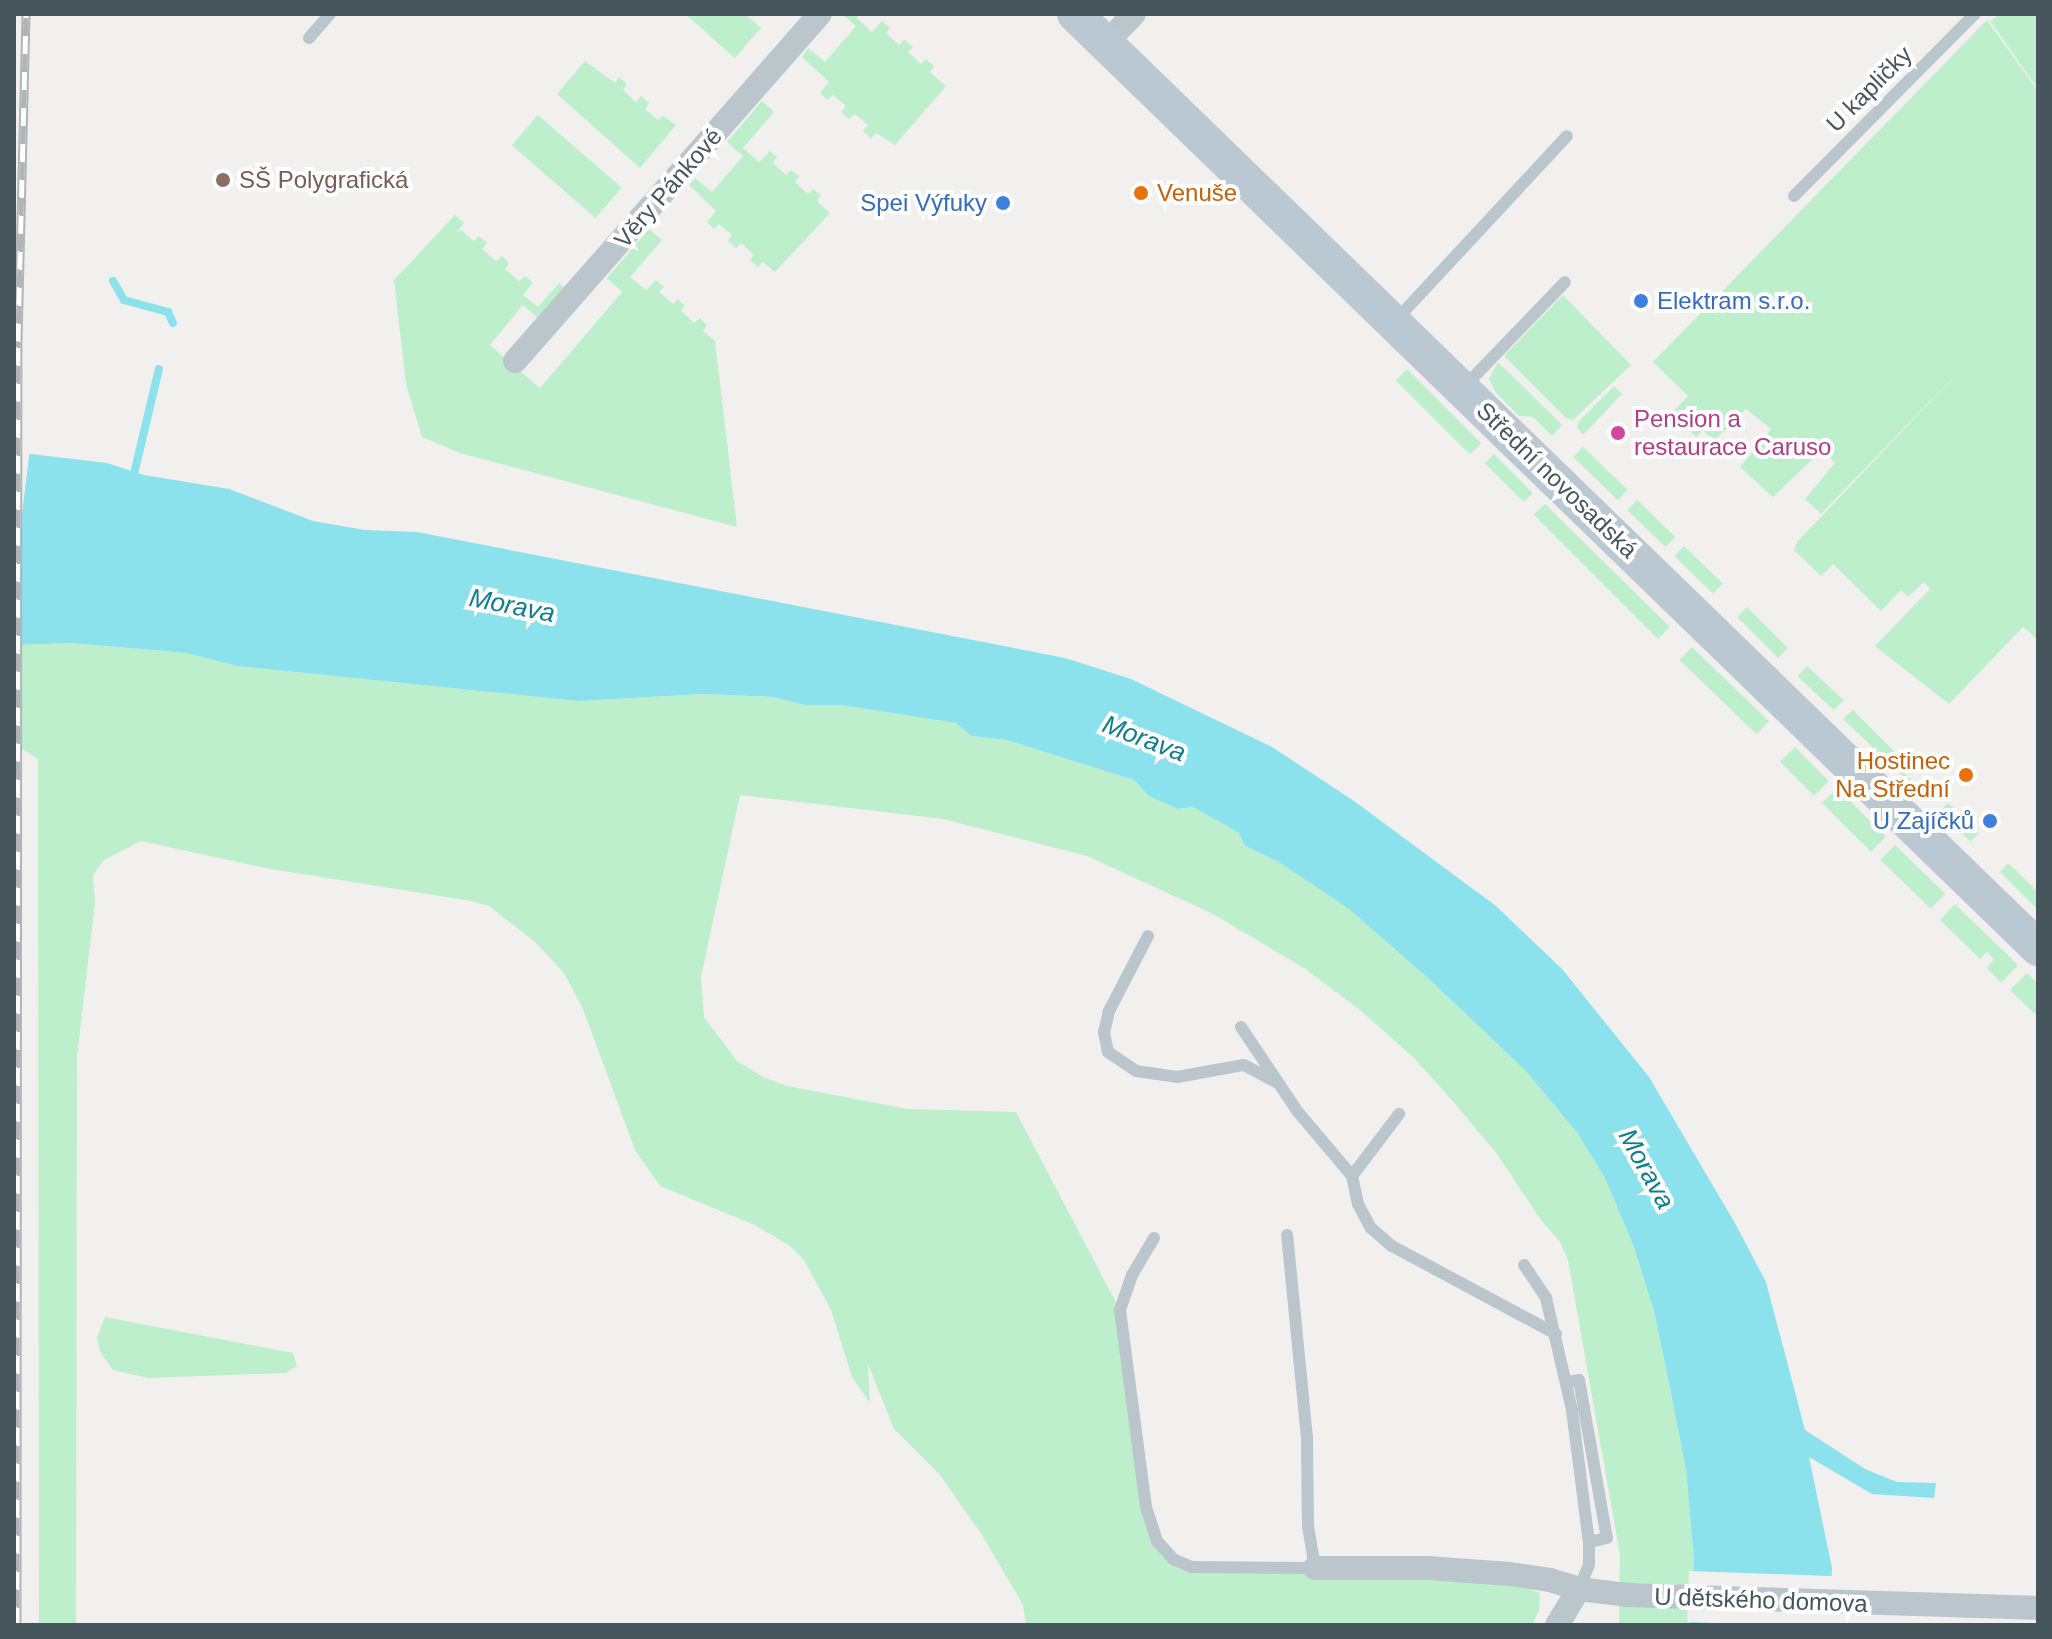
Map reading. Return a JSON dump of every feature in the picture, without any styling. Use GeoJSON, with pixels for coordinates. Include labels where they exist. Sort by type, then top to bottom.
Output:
{"type":"FeatureCollection","features":[{"type":"Feature","properties":{"kind":"main road","name":"Střední novosadská"},"geometry":{"type":"LineString","coordinates":[[1075,14],[2038,948]]}},
{"type":"Feature","properties":{"kind":"street","name":"Věry Pánkové"},"geometry":{"type":"LineString","coordinates":[[515,361],[820,14]]}},
{"type":"Feature","properties":{"kind":"street"},"geometry":{"type":"LineString","coordinates":[[1106,43],[1134,14]]}},
{"type":"Feature","properties":{"kind":"street","name":"U dětského domova"},"geometry":{"type":"LineString","coordinates":[[1315,1568],[1428,1568],[1510,1574],[1550,1580],[1579,1589],[1627,1595],[2038,1608]]}},
{"type":"Feature","properties":{"kind":"street"},"geometry":{"type":"LineString","coordinates":[[1557,1625],[1579,1589]]}},
{"type":"Feature","properties":{"kind":"lane"},"geometry":{"type":"LineString","coordinates":[[309,38],[330,14]]}},
{"type":"Feature","properties":{"kind":"lane","name":"U kapličky"},"geometry":{"type":"LineString","coordinates":[[1794,196],[1975,14]]}},
{"type":"Feature","properties":{"kind":"lane"},"geometry":{"type":"LineString","coordinates":[[1394,322],[1567,136]]}},
{"type":"Feature","properties":{"kind":"lane"},"geometry":{"type":"LineString","coordinates":[[1463,388],[1565,282]]}},
{"type":"Feature","properties":{"kind":"lane"},"geometry":{"type":"LineString","coordinates":[[1148,936],[1109,1011],[1104,1032],[1108,1052],[1136,1071],[1177,1077],[1244,1065],[1279,1084]]}},
{"type":"Feature","properties":{"kind":"lane"},"geometry":{"type":"LineString","coordinates":[[1241,1027],[1279,1084],[1352,1176],[1358,1204],[1371,1228],[1392,1246],[1556,1334]]}},
{"type":"Feature","properties":{"kind":"lane"},"geometry":{"type":"LineString","coordinates":[[1352,1176],[1399,1114]]}},
{"type":"Feature","properties":{"kind":"lane"},"geometry":{"type":"LineString","coordinates":[[1154,1238],[1132,1275],[1120,1310],[1146,1507],[1157,1541],[1173,1559],[1192,1567],[1315,1568],[1308,1526],[1307,1438],[1287,1235]]}},
{"type":"Feature","properties":{"kind":"lane"},"geometry":{"type":"LineString","coordinates":[[1524,1265],[1546,1298],[1567,1382],[1584,1484],[1589,1542],[1589,1565],[1579,1589]]}},
{"type":"Feature","properties":{"kind":"green space"},"geometry":{"type":"Polygon","coordinates":[[[685,14],[745,14],[761,28],[735,58],[685,14]]]}},
{"type":"Feature","properties":{"kind":"green space"},"geometry":{"type":"Polygon","coordinates":[[[842,14],[859,14],[857,18],[872,32],[882,21],[890,28],[886,33],[899,45],[904,40],[913,47],[908,52],[921,64],[926,59],[934,66],[930,72],[946,86],[895,145],[876,133],[871,138],[863,131],[868,125],[855,114],[849,119],[841,112],[846,106],[833,95],[828,100],[820,93],[829,82],[802,57],[808,48],[825,62],[856,26],[842,14]]]}},
{"type":"Feature","properties":{"kind":"green space"},"geometry":{"type":"Polygon","coordinates":[[[2000,14],[2038,14],[2038,89],[1990,21],[2000,14]]]}},
{"type":"Feature","properties":{"kind":"green space"},"geometry":{"type":"Polygon","coordinates":[[[1987,20],[2038,91],[2038,640],[2023,627],[1949,704],[1875,646],[1930,589],[1924,582],[1908,597],[1901,590],[1881,611],[1833,564],[1821,576],[1794,550],[1797,542],[1967,363],[1821,514],[1805,499],[1835,463],[1822,450],[1773,497],[1740,467],[1771,429],[1746,409],[1714,441],[1703,430],[1696,437],[1687,428],[1684,431],[1669,416],[1688,396],[1653,362],[1987,20]]]}},
{"type":"Feature","properties":{"kind":"green space"},"geometry":{"type":"Polygon","coordinates":[[[585,61],[615,83],[619,77],[627,84],[623,90],[636,102],[641,96],[649,103],[645,109],[658,120],[663,116],[676,125],[640,168],[557,94],[585,61]]]}},
{"type":"Feature","properties":{"kind":"green space"},"geometry":{"type":"Polygon","coordinates":[[[762,101],[774,112],[743,148],[759,162],[770,151],[777,157],[773,163],[786,175],[791,170],[799,176],[795,182],[808,194],[813,189],[821,195],[817,201],[830,213],[775,272],[763,262],[758,267],[750,260],[754,255],[741,243],[736,248],[728,241],[732,235],[719,224],[714,229],[707,222],[716,211],[689,185],[695,178],[712,192],[743,156],[727,142],[762,101]]]}},
{"type":"Feature","properties":{"kind":"green space"},"geometry":{"type":"Polygon","coordinates":[[[538,115],[622,188],[596,218],[512,145],[538,115]]]}},
{"type":"Feature","properties":{"kind":"green space"},"geometry":{"type":"Polygon","coordinates":[[[455,215],[464,223],[457,232],[461,230],[474,241],[479,236],[487,243],[482,249],[496,261],[502,256],[509,263],[505,269],[519,281],[525,276],[533,283],[523,295],[538,307],[559,283],[566,289],[539,319],[523,305],[490,345],[540,388],[622,292],[607,278],[649,229],[662,240],[630,277],[646,290],[656,280],[664,287],[659,292],[673,304],[678,299],[685,306],[681,311],[694,323],[700,318],[707,325],[703,331],[715,341],[737,527],[460,453],[422,437],[406,384],[394,280],[455,215]]]}},
{"type":"Feature","properties":{"kind":"green space"},"geometry":{"type":"Polygon","coordinates":[[[1563,295],[1631,365],[1573,420],[1566,418],[1504,356],[1563,295]]]}},
{"type":"Feature","properties":{"kind":"green space"},"geometry":{"type":"Polygon","coordinates":[[[1498,362],[1562,425],[1552,436],[1533,417],[1519,416],[1496,393],[1489,379],[1498,362]]]}},
{"type":"Feature","properties":{"kind":"green space"},"geometry":{"type":"Polygon","coordinates":[[[1407,369],[1481,443],[1470,455],[1396,380],[1407,369]]]}},
{"type":"Feature","properties":{"kind":"green space"},"geometry":{"type":"Polygon","coordinates":[[[1614,386],[1622,394],[1583,435],[1577,427],[1580,420],[1614,386]]]}},
{"type":"Feature","properties":{"kind":"green space"},"geometry":{"type":"Polygon","coordinates":[[[1583,447],[1628,490],[1618,500],[1573,457],[1583,447]]]}},
{"type":"Feature","properties":{"kind":"green space"},"geometry":{"type":"Polygon","coordinates":[[[1494,454],[1533,493],[1524,502],[1485,463],[1494,454]]]}},
{"type":"Feature","properties":{"kind":"green space"},"geometry":{"type":"Polygon","coordinates":[[[1637,500],[1675,537],[1665,547],[1627,510],[1637,500]]]}},
{"type":"Feature","properties":{"kind":"green space"},"geometry":{"type":"Polygon","coordinates":[[[1545,504],[1670,627],[1658,639],[1536,517],[1534,514],[1545,504]]]}},
{"type":"Feature","properties":{"kind":"green space"},"geometry":{"type":"Polygon","coordinates":[[[1684,546],[1723,584],[1713,594],[1674,556],[1684,546]]]}},
{"type":"Feature","properties":{"kind":"green space"},"geometry":{"type":"Polygon","coordinates":[[[1747,607],[1788,648],[1778,658],[1737,617],[1747,607]]]}},
{"type":"Feature","properties":{"kind":"green space"},"geometry":{"type":"Polygon","coordinates":[[[72,643],[188,653],[237,666],[578,701],[704,694],[773,697],[805,705],[841,705],[956,723],[971,736],[1007,740],[1134,780],[1149,796],[1178,809],[1193,807],[1239,833],[1245,846],[1279,862],[1349,909],[1429,979],[1526,1071],[1578,1134],[1605,1178],[1634,1247],[1654,1311],[1686,1470],[1694,1559],[1690,1625],[1619,1625],[1620,1555],[1568,1260],[1560,1242],[1540,1219],[1497,1154],[1451,1099],[1413,1057],[1360,1010],[1304,968],[1211,913],[1087,856],[943,819],[740,795],[701,977],[704,1017],[737,1061],[763,1077],[787,1086],[908,1109],[1016,1112],[1120,1310],[1157,1541],[1192,1567],[1518,1585],[1540,1593],[1539,1611],[1532,1625],[1026,1625],[1023,1605],[982,1535],[940,1475],[894,1429],[868,1364],[870,1403],[852,1377],[831,1310],[804,1260],[790,1246],[755,1225],[660,1186],[635,1150],[583,1009],[564,973],[535,942],[489,906],[471,901],[265,868],[141,841],[104,860],[93,875],[95,902],[77,1057],[76,1625],[39,1625],[38,759],[14,744],[14,645],[72,643]]]}},
{"type":"Feature","properties":{"kind":"green space"},"geometry":{"type":"Polygon","coordinates":[[[1692,647],[1769,721],[1756,734],[1679,660],[1692,647]]]}},
{"type":"Feature","properties":{"kind":"green space"},"geometry":{"type":"Polygon","coordinates":[[[1807,666],[1844,700],[1834,710],[1797,676],[1807,666]]]}},
{"type":"Feature","properties":{"kind":"green space"},"geometry":{"type":"Polygon","coordinates":[[[1853,710],[1907,764],[1901,770],[1932,798],[1929,801],[1843,719],[1853,710]]]}},
{"type":"Feature","properties":{"kind":"green space"},"geometry":{"type":"Polygon","coordinates":[[[1795,747],[1829,781],[1814,796],[1780,762],[1795,747]]]}},
{"type":"Feature","properties":{"kind":"green space"},"geometry":{"type":"Polygon","coordinates":[[[1837,788],[1886,837],[1871,852],[1822,803],[1837,788]]]}},
{"type":"Feature","properties":{"kind":"green space"},"geometry":{"type":"Polygon","coordinates":[[[1948,803],[1979,833],[1971,842],[1940,812],[1948,803]]]}},
{"type":"Feature","properties":{"kind":"green space"},"geometry":{"type":"Polygon","coordinates":[[[1895,845],[1945,894],[1931,909],[1880,860],[1895,845]]]}},
{"type":"Feature","properties":{"kind":"green space"},"geometry":{"type":"Polygon","coordinates":[[[2008,863],[2038,892],[2038,910],[2000,872],[2008,863]]]}},
{"type":"Feature","properties":{"kind":"green space"},"geometry":{"type":"Polygon","coordinates":[[[1955,904],[2018,965],[2001,983],[1987,968],[1994,959],[1987,952],[1980,959],[1940,920],[1955,904]]]}},
{"type":"Feature","properties":{"kind":"green space"},"geometry":{"type":"Polygon","coordinates":[[[2027,973],[2038,984],[2038,1017],[2010,990],[2027,973]]]}},
{"type":"Feature","properties":{"kind":"green space"},"geometry":{"type":"Polygon","coordinates":[[[105,1317],[293,1353],[297,1366],[286,1373],[148,1378],[113,1370],[100,1352],[97,1338],[105,1317]]]}},
{"type":"Feature","properties":{"kind":"water","name":"Morava"},"geometry":{"type":"Polygon","coordinates":[[[14,452],[107,463],[144,475],[229,489],[313,521],[365,530],[417,532],[1065,658],[1131,679],[1272,747],[1354,801],[1496,906],[1562,969],[1649,1077],[1736,1225],[1766,1282],[1805,1430],[1865,1469],[1897,1482],[1936,1483],[1934,1498],[1872,1494],[1809,1457],[1832,1568],[1829,1625],[1690,1625],[1694,1559],[1686,1470],[1654,1311],[1634,1247],[1605,1178],[1578,1134],[1526,1071],[1429,979],[1349,909],[1279,862],[1245,846],[1239,833],[1193,807],[1178,809],[1149,796],[1134,780],[1007,740],[971,736],[956,723],[841,705],[805,705],[773,697],[704,694],[578,701],[237,666],[187,653],[72,643],[14,645],[14,452]]]}},
{"type":"Feature","properties":{"kind":"pier"},"geometry":{"type":"Polygon","coordinates":[[[14,448],[30,450],[14,579],[14,448]]]}},
{"type":"Feature","properties":{"kind":"pier"},"geometry":{"type":"Polygon","coordinates":[[[1689,1571],[1836,1576],[1834,1625],[1687,1622],[1689,1571]]]}},
{"type":"Feature","properties":{"kind":"waterway"},"geometry":{"type":"LineString","coordinates":[[113,281],[124,300],[168,312],[173,323]]}},
{"type":"Feature","properties":{"kind":"waterway"},"geometry":{"type":"LineString","coordinates":[[133,478],[159,369]]}},
{"type":"Feature","properties":{"kind":"railway"},"geometry":{"type":"LineString","coordinates":[[17,1625],[18,341],[26,14]]}},
{"type":"Feature","properties":{"kind":"place","name":"SŠ Polygrafická"},"geometry":{"type":"Point","coordinates":[223,180]}},
{"type":"Feature","properties":{"kind":"place","name":"Venuše"},"geometry":{"type":"Point","coordinates":[1141,193]}},
{"type":"Feature","properties":{"kind":"place","name":"Spei Výfuky"},"geometry":{"type":"Point","coordinates":[1003,203]}},
{"type":"Feature","properties":{"kind":"place","name":"Elektram s.r.o."},"geometry":{"type":"Point","coordinates":[1641,301]}},
{"type":"Feature","properties":{"kind":"place","name":"Pension a restaurace Caruso"},"geometry":{"type":"Point","coordinates":[1618,433]}},
{"type":"Feature","properties":{"kind":"place","name":"Hostinec Na Střední"},"geometry":{"type":"Point","coordinates":[1966,775]}},
{"type":"Feature","properties":{"kind":"place","name":"U Zajíčků"},"geometry":{"type":"Point","coordinates":[1990,821]}}]}
